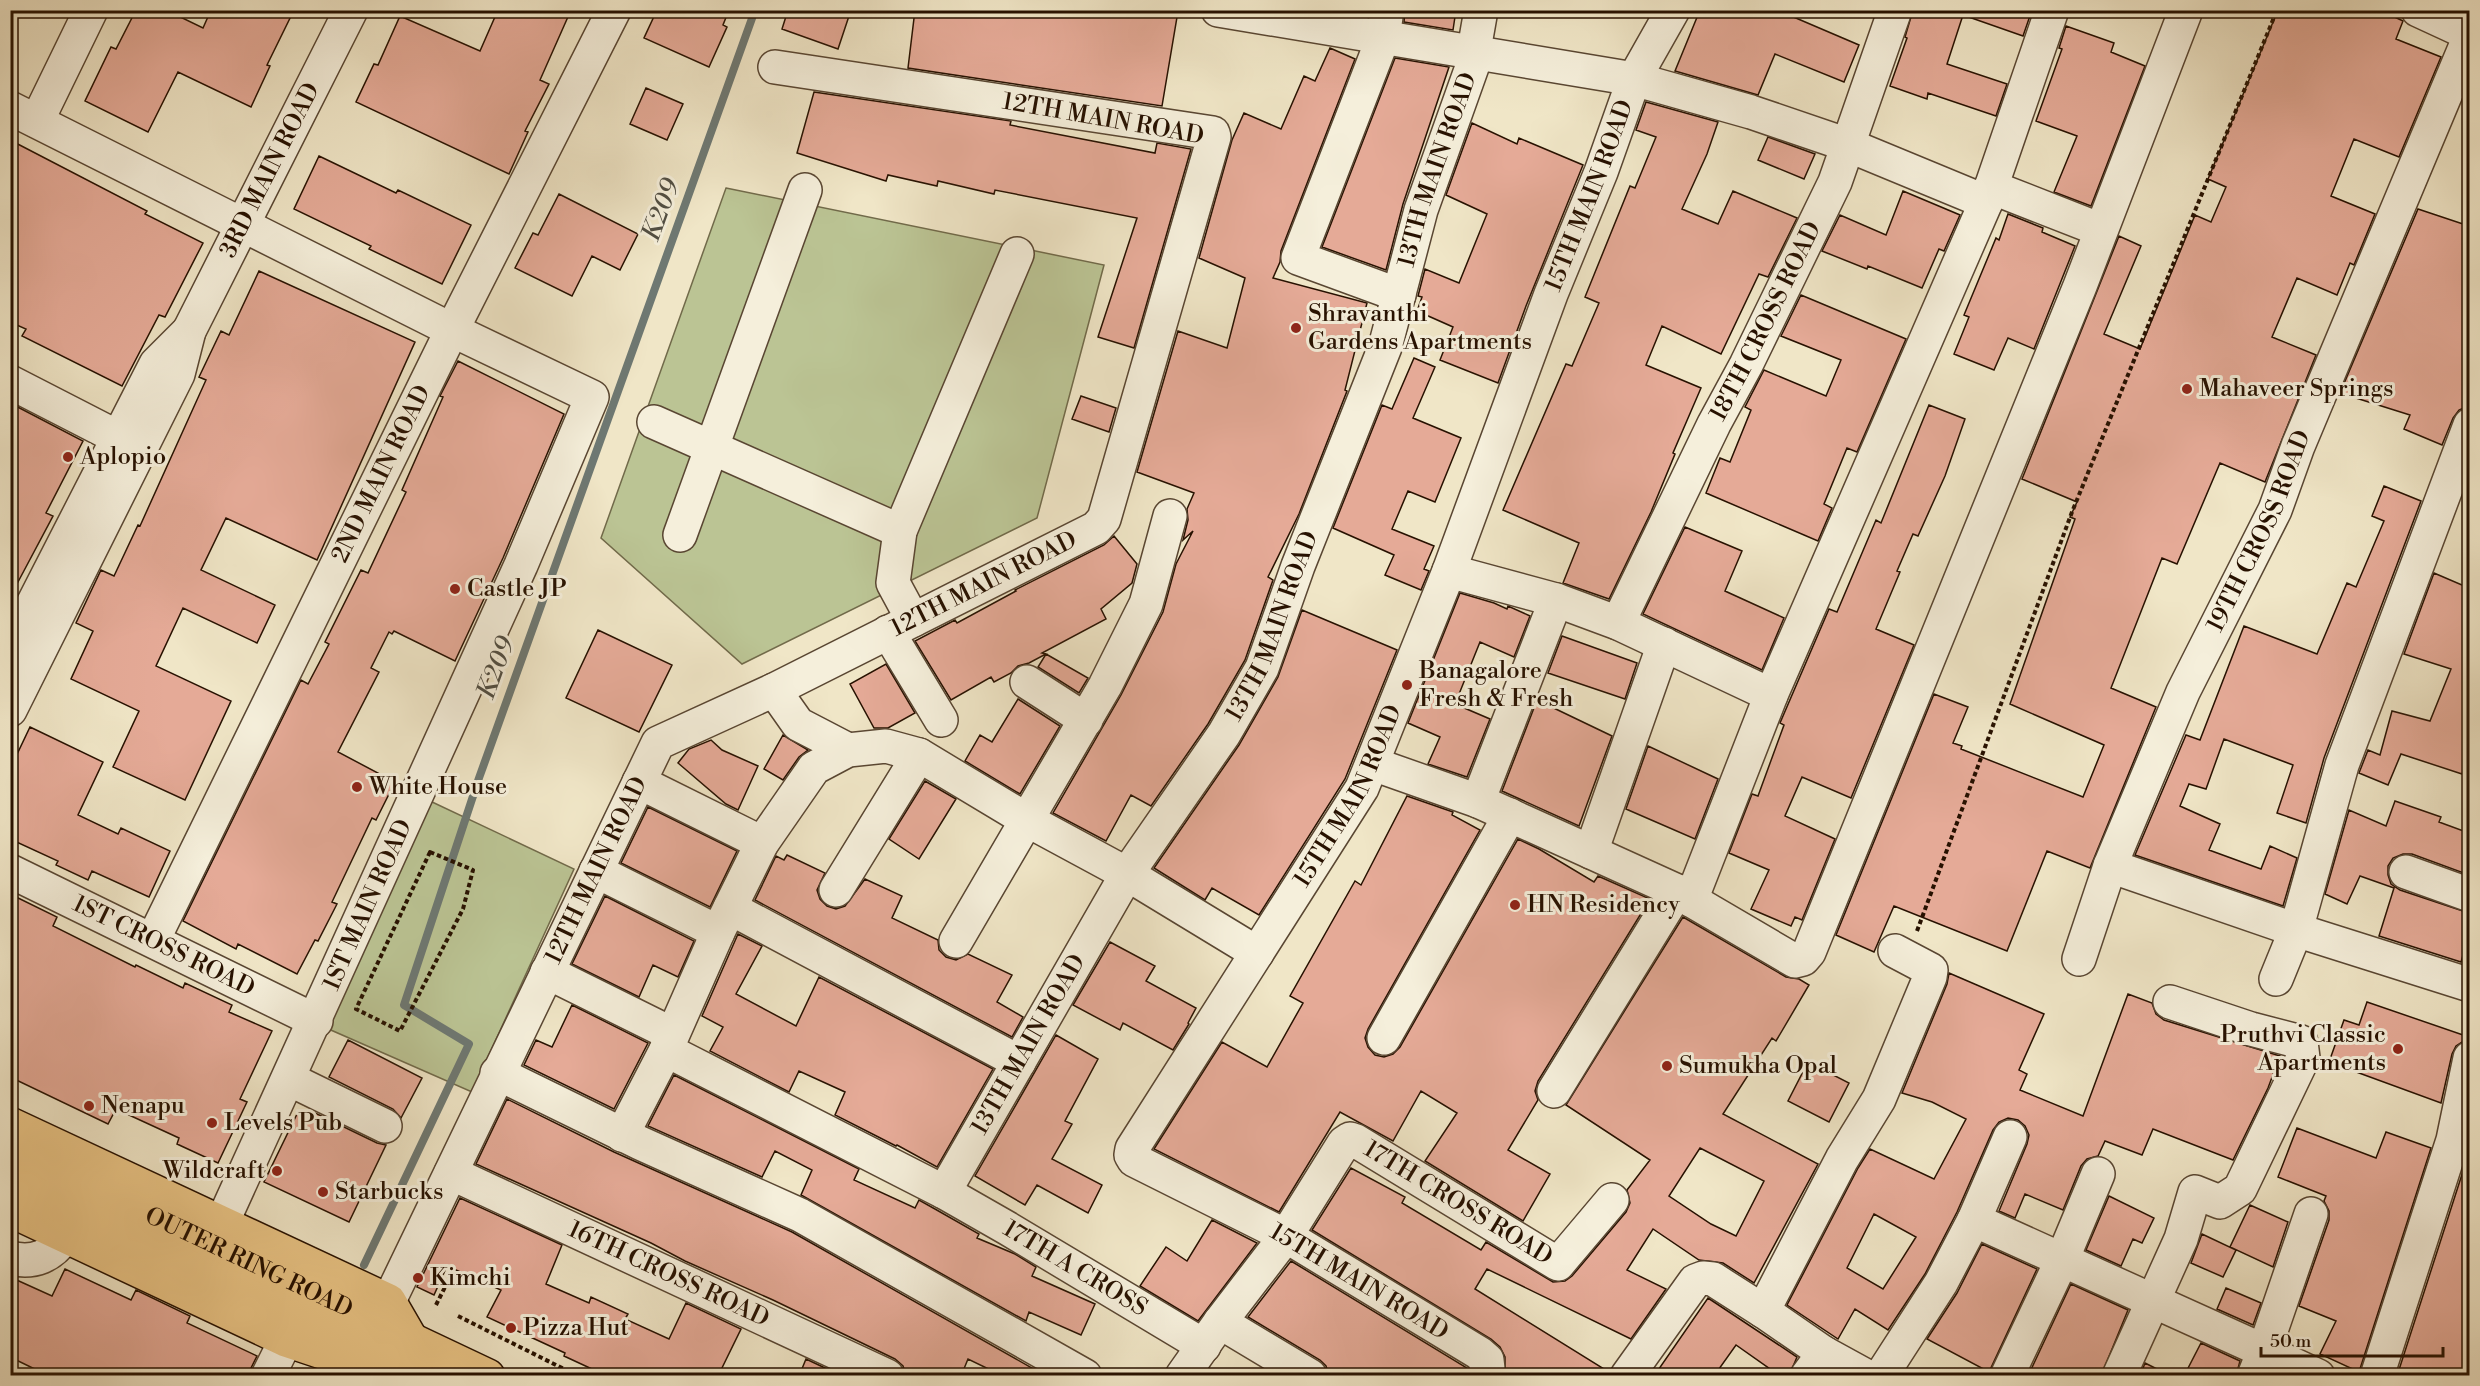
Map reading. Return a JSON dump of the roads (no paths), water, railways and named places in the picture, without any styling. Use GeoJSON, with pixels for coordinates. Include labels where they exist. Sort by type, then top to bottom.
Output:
{"type":"FeatureCollection","features":[{"type":"Feature","properties":{"kind":"main road"},"geometry":{"type":"LineString","coordinates":[[10,1124],[389,1301],[409,1360]]}},
{"type":"Feature","properties":{"kind":"main road","name":"OUTER RING ROAD"},"geometry":{"type":"LineString","coordinates":[[10,1150],[409,1360]]}},
{"type":"Feature","properties":{"kind":"main road","name":"OUTER RING ROAD"},"geometry":{"type":"LineString","coordinates":[[10,1182],[409,1360],[488,1376]]}},
{"type":"Feature","properties":{"kind":"main road","name":"OUTER RING ROAD"},"geometry":{"type":"LineString","coordinates":[[10,1210],[286,1340],[367,1367],[409,1360]]}},
{"type":"Feature","properties":{"kind":"street"},"geometry":{"type":"LineString","coordinates":[[91,10],[24,114],[452,330]]}},
{"type":"Feature","properties":{"kind":"street","name":"3RD MAIN ROAD"},"geometry":{"type":"LineString","coordinates":[[10,710],[178,374],[189,331],[351,10]]}},
{"type":"Feature","properties":{"kind":"street","name":"2ND MAIN ROAD"},"geometry":{"type":"LineString","coordinates":[[153,940],[452,330],[614,10]]}},
{"type":"Feature","properties":{"kind":"street"},"geometry":{"type":"LineString","coordinates":[[1218,10],[1385,24],[1477,53],[1634,79],[1751,112],[1988,194],[2102,230]]}},
{"type":"Feature","properties":{"kind":"street","name":"13TH MAIN ROAD"},"geometry":{"type":"LineString","coordinates":[[944,1192],[1127,874],[1224,734],[1262,668],[1302,556],[1385,347],[1421,210],[1477,53],[1474,51],[1480,10]]}},
{"type":"Feature","properties":{"kind":"street","name":"15TH MAIN ROAD"},"geometry":{"type":"LineString","coordinates":[[1484,1376],[1488,1369],[1487,1360],[1479,1353],[1286,1236],[1134,1160],[1131,1155],[1132,1149],[1362,789],[1449,571],[1551,294],[1601,172],[1634,79],[1673,10]]}},
{"type":"Feature","properties":{"kind":"street","name":"18TH CROSS ROAD"},"geometry":{"type":"LineString","coordinates":[[1618,623],[1835,182],[1895,10]]}},
{"type":"Feature","properties":{"kind":"street"},"geometry":{"type":"LineString","coordinates":[[1554,1091],[1684,896],[1988,194],[2052,10]]}},
{"type":"Feature","properties":{"kind":"street"},"geometry":{"type":"LineString","coordinates":[[1373,764],[1478,801],[1510,815],[1684,896],[1795,961],[1803,959],[1809,952],[2102,230],[2186,10]]}},
{"type":"Feature","properties":{"kind":"street"},"geometry":{"type":"LineString","coordinates":[[2430,13],[2469,35]]}},
{"type":"Feature","properties":{"kind":"street"},"geometry":{"type":"LineString","coordinates":[[1385,24],[1298,258],[1399,295]]}},
{"type":"Feature","properties":{"kind":"street","name":"19TH CROSS ROAD"},"geometry":{"type":"LineString","coordinates":[[2079,959],[2110,866],[2183,692],[2275,510],[2298,446],[2469,35]]}},
{"type":"Feature","properties":{"kind":"street","name":"12TH MAIN ROAD"},"geometry":{"type":"LineString","coordinates":[[389,1301],[497,1073],[661,740],[774,690],[1096,528],[1104,519],[1214,137],[1209,132],[775,67]]}},
{"type":"Feature","properties":{"kind":"street"},"geometry":{"type":"LineString","coordinates":[[680,535],[805,190]]}},
{"type":"Feature","properties":{"kind":"street"},"geometry":{"type":"LineString","coordinates":[[941,720],[900,626],[893,583],[900,531],[1017,254]]}},
{"type":"Feature","properties":{"kind":"street","name":"1ST MAIN ROAD"},"geometry":{"type":"LineString","coordinates":[[222,1223],[316,1021],[521,565],[592,397],[452,330]]}},
{"type":"Feature","properties":{"kind":"street","name":"3RD MAIN ROAD"},"geometry":{"type":"LineString","coordinates":[[11,646],[156,364],[189,331]]}},
{"type":"Feature","properties":{"kind":"street"},"geometry":{"type":"LineString","coordinates":[[10,382],[119,438]]}},
{"type":"Feature","properties":{"kind":"street"},"geometry":{"type":"LineString","coordinates":[[654,422],[900,531]]}},
{"type":"Feature","properties":{"kind":"street"},"geometry":{"type":"LineString","coordinates":[[2276,979],[2296,930],[2342,765],[2469,425]]}},
{"type":"Feature","properties":{"kind":"street"},"geometry":{"type":"LineString","coordinates":[[956,941],[1105,686],[1146,604],[1170,516]]}},
{"type":"Feature","properties":{"kind":"street"},"geometry":{"type":"LineString","coordinates":[[1449,571],[1556,600],[1618,623],[1771,696]]}},
{"type":"Feature","properties":{"kind":"street"},"geometry":{"type":"LineString","coordinates":[[1478,801],[1556,600]]}},
{"type":"Feature","properties":{"kind":"street"},"geometry":{"type":"LineString","coordinates":[[1591,852],[1664,644]]}},
{"type":"Feature","properties":{"kind":"street"},"geometry":{"type":"LineString","coordinates":[[1027,682],[1086,720]]}},
{"type":"Feature","properties":{"kind":"street"},"geometry":{"type":"LineString","coordinates":[[774,690],[798,724],[848,750]]}},
{"type":"Feature","properties":{"kind":"street"},"geometry":{"type":"LineString","coordinates":[[622,1135],[669,1042],[724,920],[762,843],[814,768],[848,750],[886,746],[919,755],[1027,820],[1127,874],[1257,953]]}},
{"type":"Feature","properties":{"kind":"street"},"geometry":{"type":"LineString","coordinates":[[836,890],[919,755]]}},
{"type":"Feature","properties":{"kind":"street"},"geometry":{"type":"LineString","coordinates":[[639,782],[762,843]]}},
{"type":"Feature","properties":{"kind":"street"},"geometry":{"type":"LineString","coordinates":[[1384,1038],[1510,815]]}},
{"type":"Feature","properties":{"kind":"street"},"geometry":{"type":"LineString","coordinates":[[2110,866],[2296,930],[2469,985]]}},
{"type":"Feature","properties":{"kind":"street","name":"1ST CROSS ROAD"},"geometry":{"type":"LineString","coordinates":[[10,871],[316,1021]]}},
{"type":"Feature","properties":{"kind":"street"},"geometry":{"type":"LineString","coordinates":[[596,871],[724,920],[1019,1062]]}},
{"type":"Feature","properties":{"kind":"street"},"geometry":{"type":"LineString","coordinates":[[2406,872],[2469,895]]}},
{"type":"Feature","properties":{"kind":"street"},"geometry":{"type":"LineString","coordinates":[[1763,1311],[1842,1159],[1880,1099],[1930,977],[1931,970],[1901,954]]}},
{"type":"Feature","properties":{"kind":"street","name":"17TH A CROSS"},"geometry":{"type":"LineString","coordinates":[[547,972],[669,1042],[1016,1233],[1212,1334],[1310,1376]]}},
{"type":"Feature","properties":{"kind":"street"},"geometry":{"type":"LineString","coordinates":[[2119,1376],[2181,1239],[2196,1192],[2220,1202],[2240,1189],[2303,1058],[2301,1042],[2251,1029],[2170,1002]]}},
{"type":"Feature","properties":{"kind":"street"},"geometry":{"type":"LineString","coordinates":[[2378,1376],[2453,1140],[2469,1058]]}},
{"type":"Feature","properties":{"kind":"street"},"geometry":{"type":"LineString","coordinates":[[497,1073],[622,1135],[800,1215],[1085,1376]]}},
{"type":"Feature","properties":{"kind":"street"},"geometry":{"type":"LineString","coordinates":[[289,1079],[385,1126]]}},
{"type":"Feature","properties":{"kind":"street"},"geometry":{"type":"LineString","coordinates":[[1881,1376],[1941,1283],[1974,1220],[2010,1137]]}},
{"type":"Feature","properties":{"kind":"street","name":"17TH CROSS ROAD"},"geometry":{"type":"LineString","coordinates":[[1182,1376],[1286,1236],[1344,1143],[1350,1139],[1558,1263],[1612,1200]]}},
{"type":"Feature","properties":{"kind":"street","name":"16TH CROSS ROAD"},"geometry":{"type":"LineString","coordinates":[[451,1173],[886,1376]]}},
{"type":"Feature","properties":{"kind":"street"},"geometry":{"type":"LineString","coordinates":[[2007,1376],[2062,1260],[2098,1174]]}},
{"type":"Feature","properties":{"kind":"street"},"geometry":{"type":"LineString","coordinates":[[2259,1363],[2311,1214]]}},
{"type":"Feature","properties":{"kind":"street"},"geometry":{"type":"LineString","coordinates":[[1974,1220],[2153,1301],[2259,1363],[2318,1376]]}},
{"type":"Feature","properties":{"kind":"street"},"geometry":{"type":"LineString","coordinates":[[10,1258],[24,1261],[48,1255],[65,1236]]}},
{"type":"Feature","properties":{"kind":"street"},"geometry":{"type":"LineString","coordinates":[[1627,1376],[1695,1281],[1703,1278],[1713,1280],[1763,1311],[1815,1364],[1866,1376]]}},
{"type":"Feature","properties":{"kind":"street"},"geometry":{"type":"LineString","coordinates":[[268,1376],[286,1340]]}},
{"type":"Feature","properties":{"kind":"waterway","name":"K209"},"geometry":{"type":"LineString","coordinates":[[364,1265],[469,1044],[404,1005],[479,778],[755,10]]}},
{"type":"Feature","properties":{"kind":"place","name":"Shravanthi Gardens Apartments"},"geometry":{"type":"Point","coordinates":[1296,328]}},
{"type":"Feature","properties":{"kind":"place","name":"Mahaveer Springs"},"geometry":{"type":"Point","coordinates":[2187,389]}},
{"type":"Feature","properties":{"kind":"place","name":"Aplopio"},"geometry":{"type":"Point","coordinates":[68,457]}},
{"type":"Feature","properties":{"kind":"place","name":"Castle JP"},"geometry":{"type":"Point","coordinates":[455,589]}},
{"type":"Feature","properties":{"kind":"place","name":"Banagalore Fresh & Fresh"},"geometry":{"type":"Point","coordinates":[1407,685]}},
{"type":"Feature","properties":{"kind":"place","name":"White House"},"geometry":{"type":"Point","coordinates":[357,787]}},
{"type":"Feature","properties":{"kind":"place","name":"HN Residency"},"geometry":{"type":"Point","coordinates":[1515,905]}},
{"type":"Feature","properties":{"kind":"place","name":"Pruthvi Classic Apartments"},"geometry":{"type":"Point","coordinates":[2398,1049]}},
{"type":"Feature","properties":{"kind":"place","name":"Sumukha Opal"},"geometry":{"type":"Point","coordinates":[1667,1066]}},
{"type":"Feature","properties":{"kind":"place","name":"Nenapu"},"geometry":{"type":"Point","coordinates":[89,1106]}},
{"type":"Feature","properties":{"kind":"place","name":"Levels Pub"},"geometry":{"type":"Point","coordinates":[212,1123]}},
{"type":"Feature","properties":{"kind":"place","name":"Wildcraft"},"geometry":{"type":"Point","coordinates":[277,1171]}},
{"type":"Feature","properties":{"kind":"place","name":"Starbucks"},"geometry":{"type":"Point","coordinates":[323,1192]}},
{"type":"Feature","properties":{"kind":"place","name":"Kimchi"},"geometry":{"type":"Point","coordinates":[418,1278]}},
{"type":"Feature","properties":{"kind":"place","name":"Pizza Hut"},"geometry":{"type":"Point","coordinates":[511,1328]}}]}
